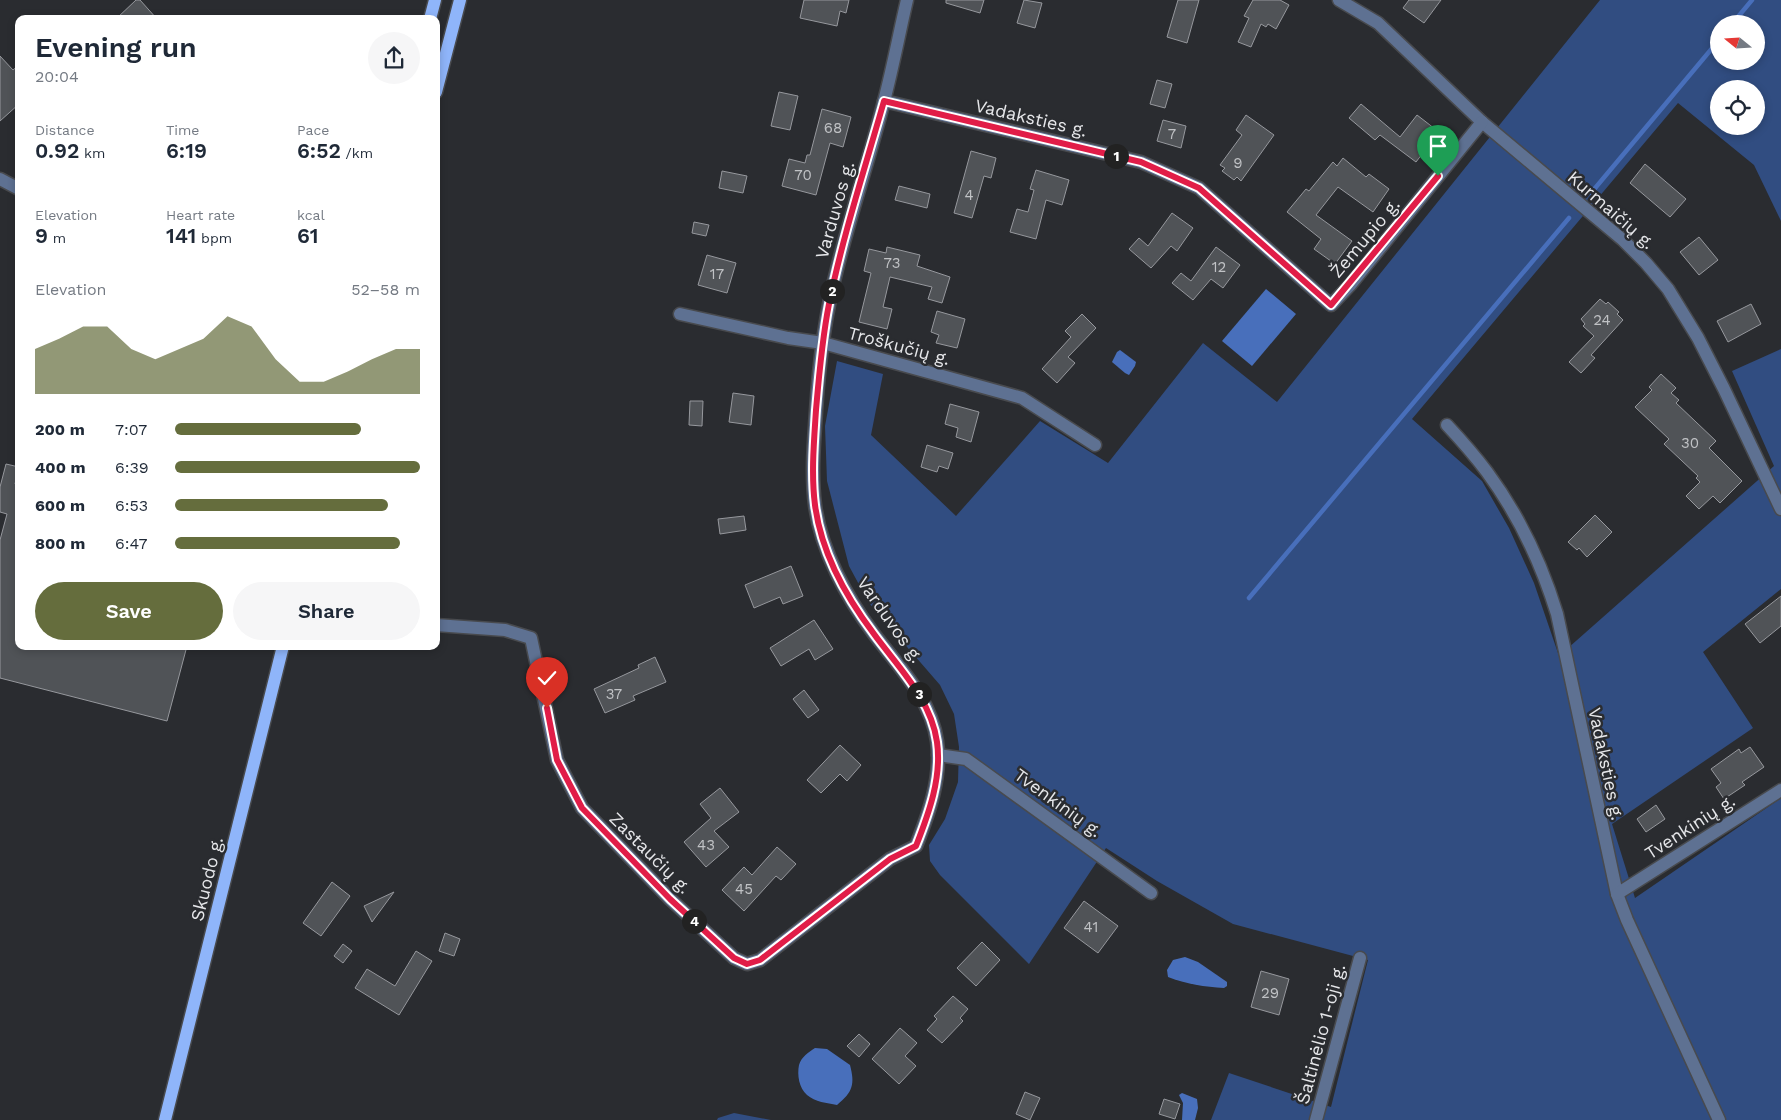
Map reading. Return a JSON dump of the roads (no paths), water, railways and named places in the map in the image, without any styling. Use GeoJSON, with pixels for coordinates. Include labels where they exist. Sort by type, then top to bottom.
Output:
{"type":"FeatureCollection","features":[{"type":"Feature","properties":{"kind":"main road"},"geometry":{"type":"LineString","coordinates":[[431,15],[435,0]]}},
{"type":"Feature","properties":{"kind":"main road"},"geometry":{"type":"LineString","coordinates":[[440,77],[460,0]]}},
{"type":"Feature","properties":{"kind":"main road","name":"Skuodo g."},"geometry":{"type":"LineString","coordinates":[[165,1120],[282,650]]}},
{"type":"Feature","properties":{"kind":"street","name":"Varduvos g."},"geometry":{"type":"LineString","coordinates":[[907,0],[884,101],[836,270],[823,343],[816,410],[814,466],[815,504],[820,533],[835,567],[859,613],[912,683],[924,702],[932,721],[937,741],[938,770],[927,818],[916,846]]}},
{"type":"Feature","properties":{"kind":"street","name":"Kurmaičių g."},"geometry":{"type":"LineString","coordinates":[[1340,0],[1378,23],[1482,122],[1623,240],[1646,263],[1684,313],[1720,380],[1781,509]]}},
{"type":"Feature","properties":{"kind":"street","name":"Vadaksties g."},"geometry":{"type":"LineString","coordinates":[[884,101],[1141,162],[1199,188],[1331,305]]}},
{"type":"Feature","properties":{"kind":"street","name":"Žemupio g."},"geometry":{"type":"LineString","coordinates":[[1331,305],[1482,122]]}},
{"type":"Feature","properties":{"kind":"street"},"geometry":{"type":"LineString","coordinates":[[0,179],[15,187]]}},
{"type":"Feature","properties":{"kind":"street","name":"Troškučių g."},"geometry":{"type":"LineString","coordinates":[[680,314],[788,338],[823,343],[1022,398],[1095,445]]}},
{"type":"Feature","properties":{"kind":"street","name":"Vadaksties g."},"geometry":{"type":"LineString","coordinates":[[1448,425],[1487,472],[1505,499],[1550,590],[1557,614],[1617,894],[1627,920],[1719,1120]]}},
{"type":"Feature","properties":{"kind":"street","name":"Zastaučių g."},"geometry":{"type":"LineString","coordinates":[[440,625],[505,630],[531,638],[557,760],[582,808],[670,899],[734,958],[747,964],[760,960],[890,859],[916,846]]}},
{"type":"Feature","properties":{"kind":"street","name":"Tvenkinių g."},"geometry":{"type":"LineString","coordinates":[[938,755],[966,759],[1151,893]]}},
{"type":"Feature","properties":{"kind":"street","name":"Tvenkinių g."},"geometry":{"type":"LineString","coordinates":[[1617,894],[1781,790]]}},
{"type":"Feature","properties":{"kind":"street","name":"Šaltinėlio 1-oji g."},"geometry":{"type":"LineString","coordinates":[[1316,1120],[1360,958]]}},
{"type":"Feature","properties":{"kind":"waterway"},"geometry":{"type":"LineString","coordinates":[[1740,15],[1752,0]]}},
{"type":"Feature","properties":{"kind":"waterway"},"geometry":{"type":"LineString","coordinates":[[1591,193],[1710,51]]}},
{"type":"Feature","properties":{"kind":"waterway"},"geometry":{"type":"LineString","coordinates":[[1249,598],[1569,218]]}}]}
